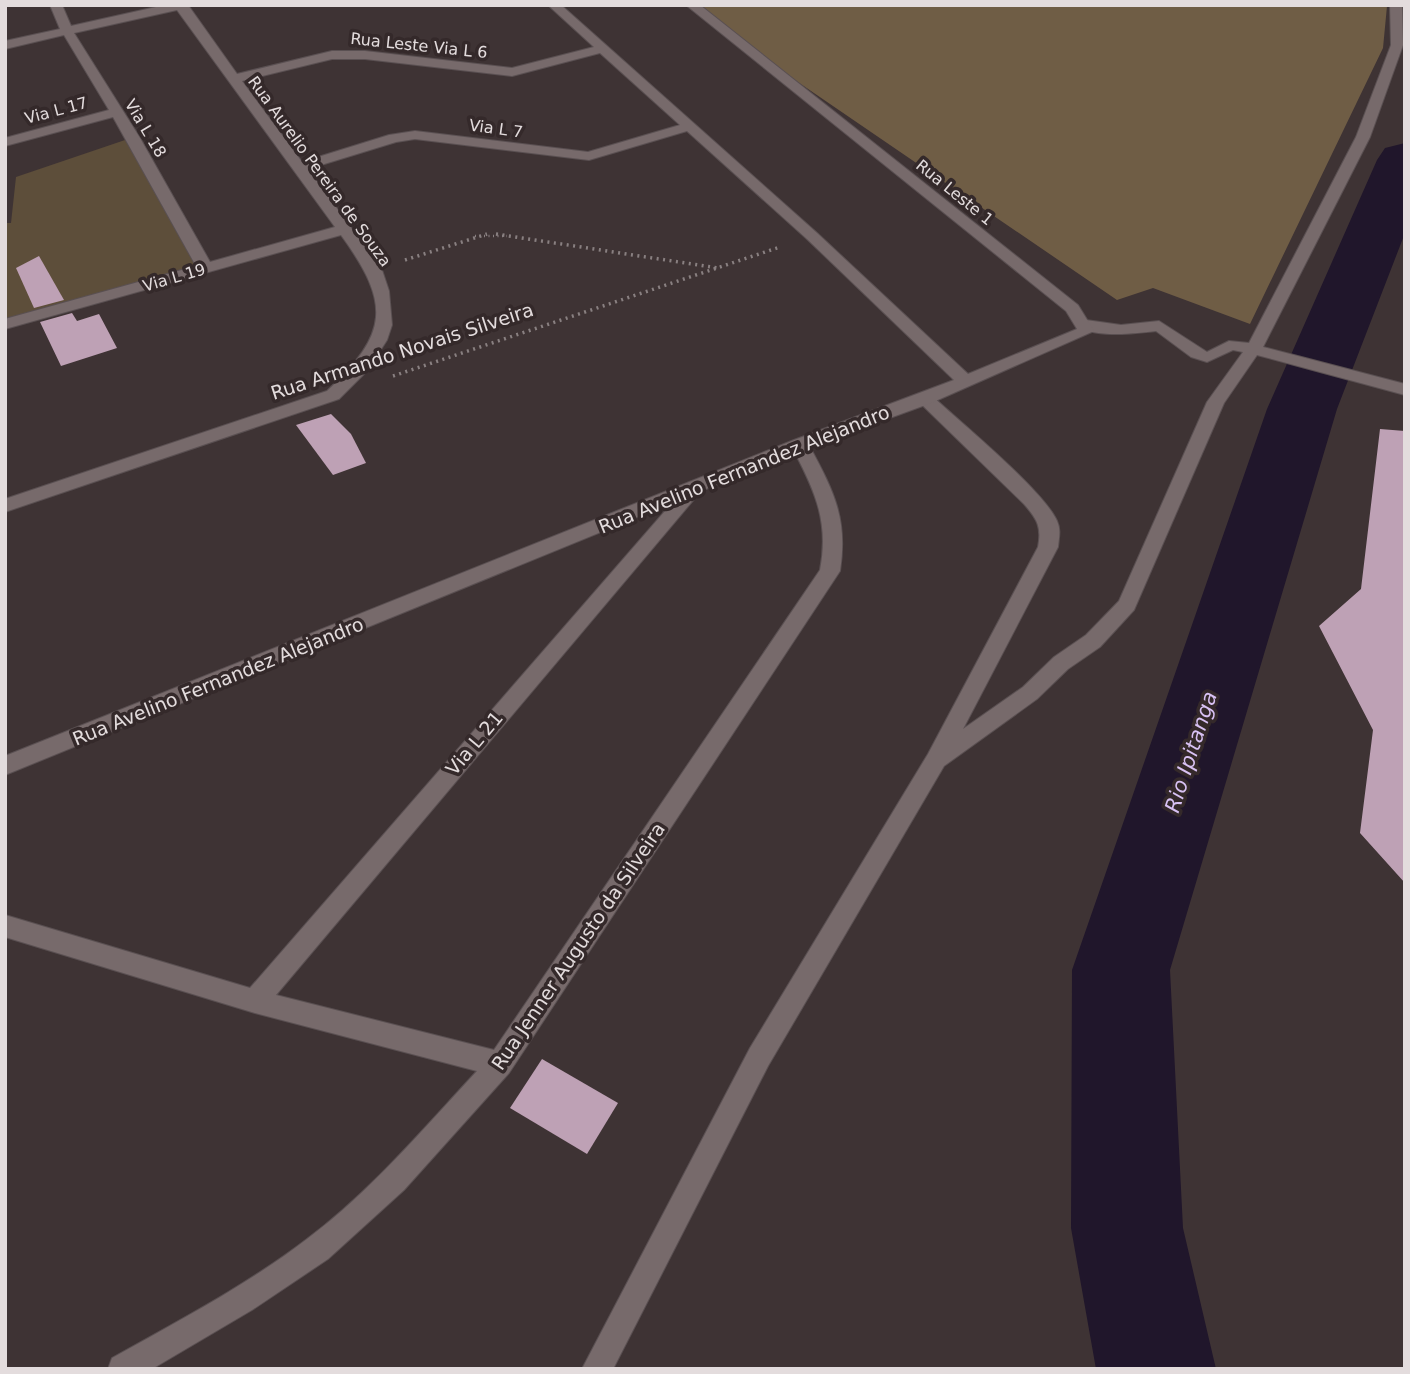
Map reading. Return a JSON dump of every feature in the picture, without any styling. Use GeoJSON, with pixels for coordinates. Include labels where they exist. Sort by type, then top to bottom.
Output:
{"type":"FeatureCollection","features":[{"type":"Feature","properties":{"kind":"street","name":"Via L 18"},"geometry":{"type":"LineString","coordinates":[[56,5],[67,31],[205,268]]}},
{"type":"Feature","properties":{"kind":"street","name":"Rua Aurelio Pereira de Souza"},"geometry":{"type":"LineString","coordinates":[[5,45],[181,5],[232,79],[374,270],[385,296],[382,333],[364,366],[332,395]]}},
{"type":"Feature","properties":{"kind":"street"},"geometry":{"type":"LineString","coordinates":[[554,5],[812,236],[965,381],[1079,335],[1086,331],[1086,325],[1121,330],[1159,326],[1205,357],[1226,345],[1254,348],[1405,390]]}},
{"type":"Feature","properties":{"kind":"street","name":"Rua Leste 1"},"geometry":{"type":"LineString","coordinates":[[692,5],[1072,309],[1086,325]]}},
{"type":"Feature","properties":{"kind":"street"},"geometry":{"type":"LineString","coordinates":[[936,760],[1030,693],[1061,663],[1093,641],[1127,606],[1216,402],[1254,348],[1363,137],[1397,45],[1396,5]]}},
{"type":"Feature","properties":{"kind":"street","name":"Rua Leste Via L 6"},"geometry":{"type":"LineString","coordinates":[[232,79],[332,55],[365,55],[512,72],[602,49]]}},
{"type":"Feature","properties":{"kind":"street","name":"Via L 17"},"geometry":{"type":"LineString","coordinates":[[5,142],[116,112]]}},
{"type":"Feature","properties":{"kind":"street","name":"Via L 7"},"geometry":{"type":"LineString","coordinates":[[297,168],[394,138],[415,135],[563,155],[589,156],[690,126]]}},
{"type":"Feature","properties":{"kind":"street","name":"Via L 19"},"geometry":{"type":"LineString","coordinates":[[5,324],[343,230]]}},
{"type":"Feature","properties":{"kind":"street","name":"Rua Avelino Fernandez Alejandro"},"geometry":{"type":"LineString","coordinates":[[5,766],[800,444],[925,399],[965,381]]}},
{"type":"Feature","properties":{"kind":"street","name":"Rua Armando Novais Silveira"},"geometry":{"type":"LineString","coordinates":[[5,506],[332,395]]}},
{"type":"Feature","properties":{"kind":"street"},"geometry":{"type":"LineString","coordinates":[[597,1369],[760,1056],[936,760],[1048,547],[1051,531],[1047,519],[1031,499],[925,399]]}},
{"type":"Feature","properties":{"kind":"street","name":"Rua Jenner Augusto da Silveira"},"geometry":{"type":"LineString","coordinates":[[123,1369],[242,1300],[318,1249],[394,1180],[500,1064],[830,571],[837,542],[834,512],[800,444]]}},
{"type":"Feature","properties":{"kind":"street","name":"Via L 21"},"geometry":{"type":"LineString","coordinates":[[255,1001],[696,488]]}},
{"type":"Feature","properties":{"kind":"street"},"geometry":{"type":"LineString","coordinates":[[5,926],[255,1001],[500,1064]]}},
{"type":"Feature","properties":{"kind":"path"},"geometry":{"type":"LineString","coordinates":[[374,270],[478,235],[493,234],[721,269]]}},
{"type":"Feature","properties":{"kind":"path","name":"Rua Armando Novais Silveira"},"geometry":{"type":"LineString","coordinates":[[332,395],[721,269],[812,236]]}},
{"type":"Feature","properties":{"kind":"shaded area"},"geometry":{"type":"Polygon","coordinates":[[[685,5],[1387,6],[1383,48],[1250,324],[1153,288],[1117,300],[685,5]]]}},
{"type":"Feature","properties":{"kind":"shaded area"},"geometry":{"type":"Polygon","coordinates":[[[128,139],[202,275],[5,327],[5,223],[11,223],[16,177],[128,139]]]}},
{"type":"Feature","properties":{"kind":"building"},"geometry":{"type":"Polygon","coordinates":[[[39,256],[64,300],[34,308],[16,268],[39,256]]]}},
{"type":"Feature","properties":{"kind":"building"},"geometry":{"type":"Polygon","coordinates":[[[72,313],[77,321],[99,314],[117,348],[61,366],[40,322],[72,313]]]}},
{"type":"Feature","properties":{"kind":"building"},"geometry":{"type":"Polygon","coordinates":[[[331,414],[351,434],[366,463],[333,475],[296,425],[331,414]]]}},
{"type":"Feature","properties":{"kind":"building"},"geometry":{"type":"Polygon","coordinates":[[[1380,429],[1405,431],[1405,883],[1360,833],[1373,730],[1319,626],[1361,589],[1380,429]]]}},
{"type":"Feature","properties":{"kind":"building"},"geometry":{"type":"Polygon","coordinates":[[[542,1059],[618,1103],[587,1154],[510,1108],[542,1059]]]}},
{"type":"Feature","properties":{"kind":"waterway","name":"Rio Ipitanga"},"geometry":{"type":"LineString","coordinates":[[1156,1369],[1127,1228],[1121,970],[1302,409],[1405,160]]}}]}
